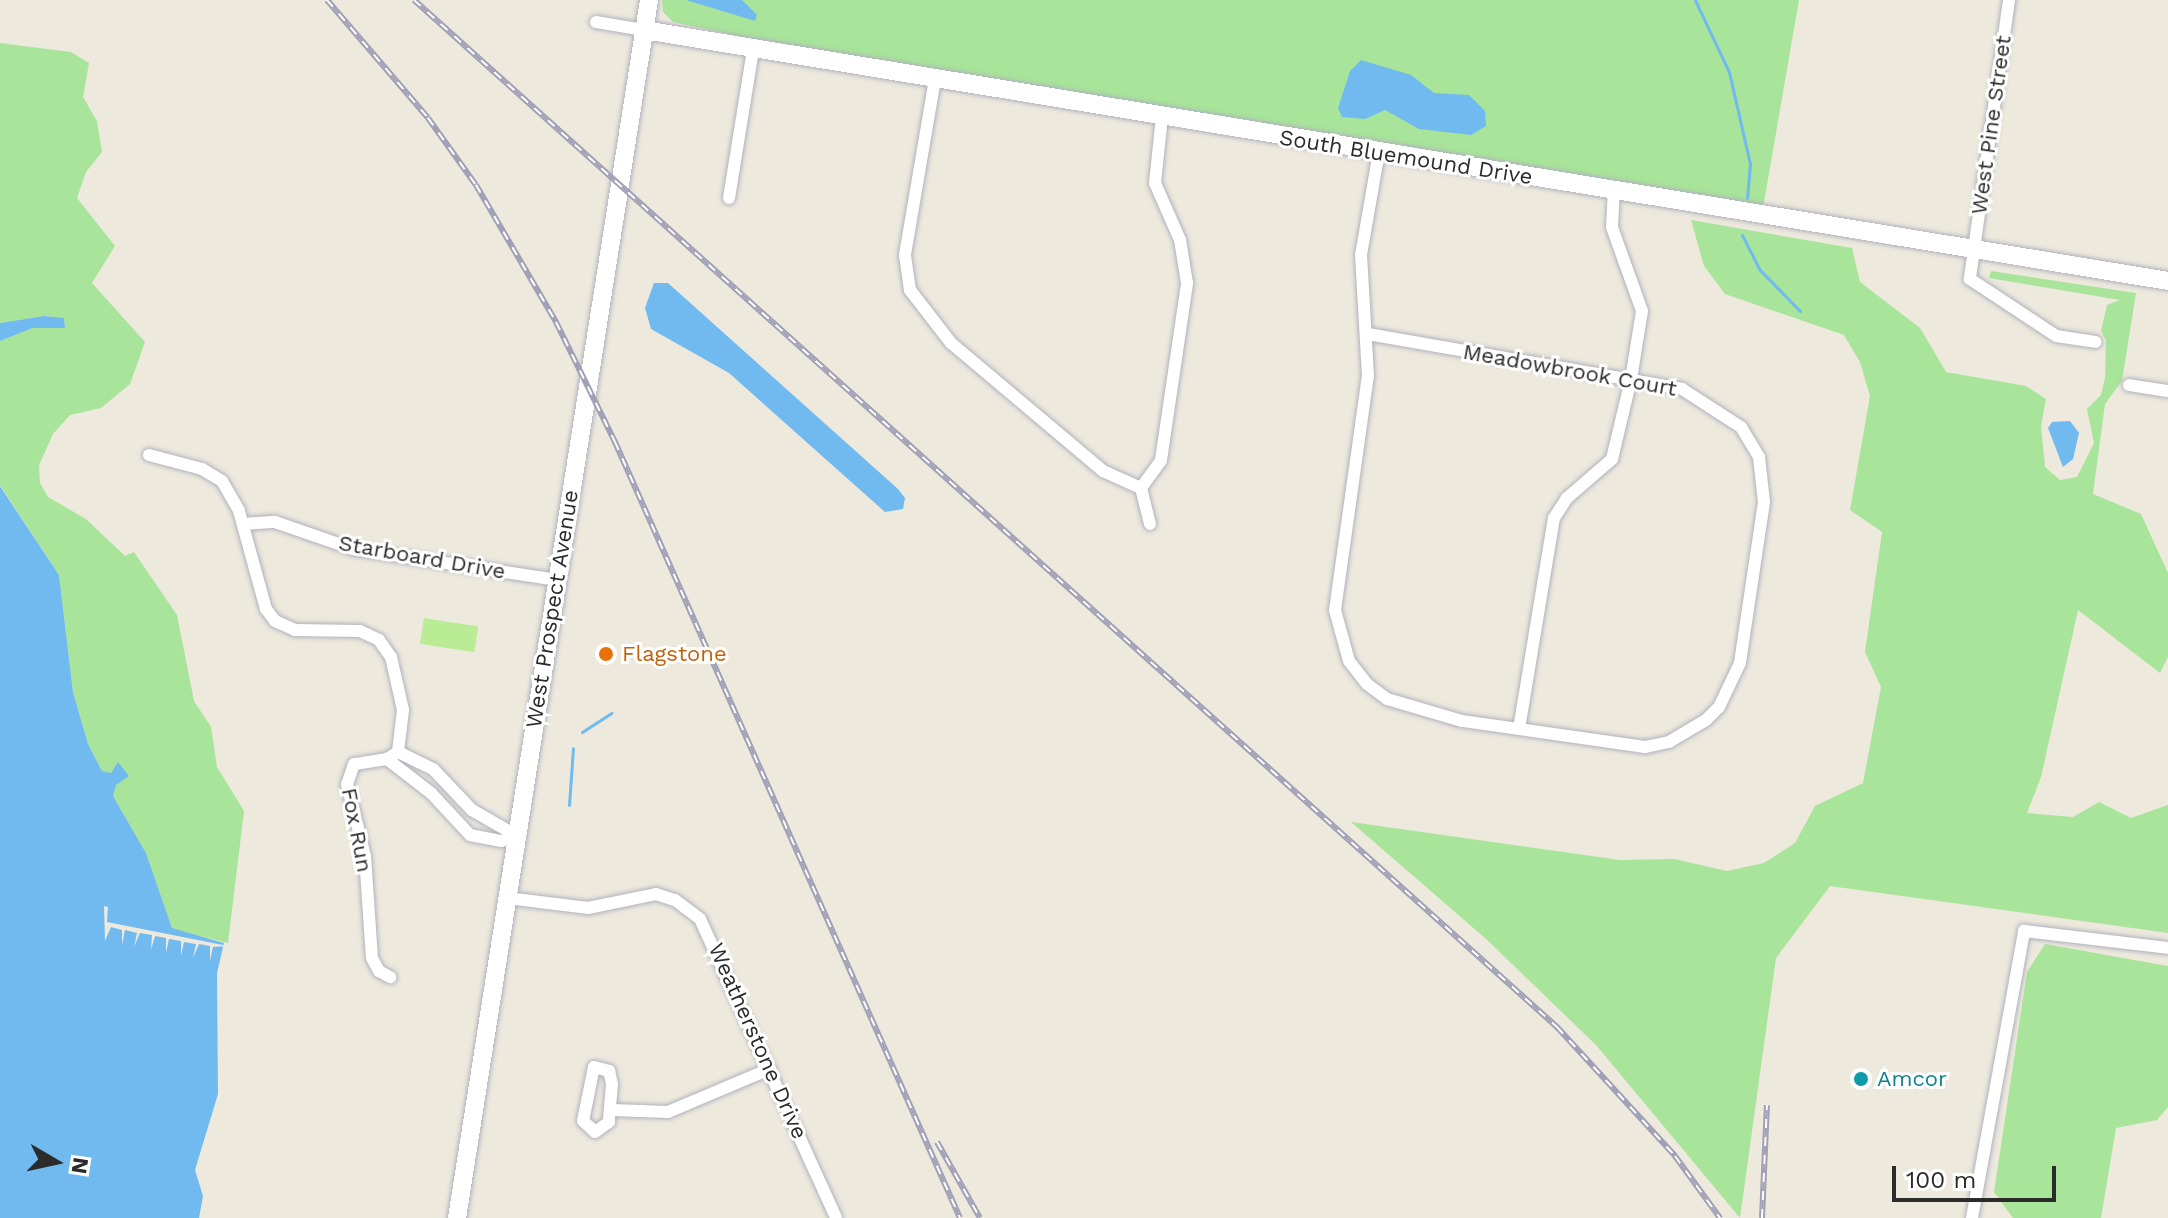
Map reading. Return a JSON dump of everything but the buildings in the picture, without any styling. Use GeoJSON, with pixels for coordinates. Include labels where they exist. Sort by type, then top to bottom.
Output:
{"type":"FeatureCollection","features":[{"type":"Feature","properties":{"kind":"main road","name":"West Prospect Avenue"},"geometry":{"type":"LineString","coordinates":[[457,1218],[649,0]]}},
{"type":"Feature","properties":{"kind":"main road","name":"South Bluemound Drive"},"geometry":{"type":"LineString","coordinates":[[644,30],[2168,281]]}},
{"type":"Feature","properties":{"kind":"street","name":"West Pine Street"},"geometry":{"type":"LineString","coordinates":[[2009,0],[1973,250],[1974,286],[2056,336],[2096,342]]}},
{"type":"Feature","properties":{"kind":"street"},"geometry":{"type":"LineString","coordinates":[[596,22],[644,30]]}},
{"type":"Feature","properties":{"kind":"street"},"geometry":{"type":"LineString","coordinates":[[729,198],[753,49]]}},
{"type":"Feature","properties":{"kind":"street"},"geometry":{"type":"LineString","coordinates":[[935,79],[905,255],[910,290],[963,353],[1103,471],[1141,488]]}},
{"type":"Feature","properties":{"kind":"street"},"geometry":{"type":"LineString","coordinates":[[1150,524],[1141,488],[1161,460],[1187,283],[1180,240],[1155,183],[1162,116]]}},
{"type":"Feature","properties":{"kind":"street","name":"Meadowbrook Court"},"geometry":{"type":"LineString","coordinates":[[1368,334],[1631,379],[1707,400],[1741,427],[1759,457],[1764,502],[1740,663],[1719,707],[1669,742],[1621,746],[1435,717],[1387,699],[1358,674],[1341,643],[1337,587],[1368,376],[1368,334],[1361,255],[1379,152]]}},
{"type":"Feature","properties":{"kind":"street"},"geometry":{"type":"LineString","coordinates":[[1519,729],[1554,518],[1567,498],[1612,459],[1631,379],[1642,311],[1612,227],[1614,191]]}},
{"type":"Feature","properties":{"kind":"street"},"geometry":{"type":"LineString","coordinates":[[2129,385],[2168,391]]}},
{"type":"Feature","properties":{"kind":"street"},"geometry":{"type":"LineString","coordinates":[[149,455],[202,469],[222,481],[243,524],[266,609],[275,621],[295,630],[360,631],[386,648],[403,710],[393,755],[407,779],[431,793],[470,835],[501,841],[517,836]]}},
{"type":"Feature","properties":{"kind":"street","name":"Starboard Drive"},"geometry":{"type":"LineString","coordinates":[[243,524],[275,522],[353,549],[557,580]]}},
{"type":"Feature","properties":{"kind":"street"},"geometry":{"type":"LineString","coordinates":[[393,755],[433,769],[472,810],[517,836]]}},
{"type":"Feature","properties":{"kind":"street","name":"Fox Run"},"geometry":{"type":"LineString","coordinates":[[390,977],[379,971],[372,958],[364,846],[347,784],[354,764],[393,755]]}},
{"type":"Feature","properties":{"kind":"street","name":"Weatherstone Drive"},"geometry":{"type":"LineString","coordinates":[[507,898],[588,908],[645,893],[684,905],[707,928],[836,1218]]}},
{"type":"Feature","properties":{"kind":"street"},"geometry":{"type":"LineString","coordinates":[[1972,1218],[2024,931],[2168,948]]}},
{"type":"Feature","properties":{"kind":"street"},"geometry":{"type":"LineString","coordinates":[[594,1067],[611,1074],[612,1110],[604,1130],[585,1127],[589,1075],[594,1067]]}},
{"type":"Feature","properties":{"kind":"street"},"geometry":{"type":"LineString","coordinates":[[612,1110],[668,1112],[770,1069]]}},
{"type":"Feature","properties":{"kind":"green space"},"geometry":{"type":"Polygon","coordinates":[[[662,0],[1799,0],[1763,208],[765,42],[673,22],[663,12],[662,0]]]}},
{"type":"Feature","properties":{"kind":"green space"},"geometry":{"type":"Polygon","coordinates":[[[0,43],[71,52],[89,63],[83,97],[97,121],[102,152],[86,172],[77,198],[115,246],[92,283],[145,342],[130,384],[101,408],[70,415],[53,434],[39,465],[40,483],[48,497],[86,519],[125,556],[134,552],[177,615],[194,701],[211,727],[217,767],[244,811],[228,943],[172,929],[146,853],[113,796],[120,764],[111,773],[102,771],[88,744],[73,692],[59,575],[0,485],[0,341],[33,328],[65,327],[64,318],[44,316],[0,323],[0,43]]]}},
{"type":"Feature","properties":{"kind":"green space"},"geometry":{"type":"Polygon","coordinates":[[[1691,220],[1852,248],[1860,282],[1920,328],[1946,372],[2026,386],[2046,399],[2041,426],[2045,467],[2060,480],[2077,477],[2094,443],[2087,409],[2101,395],[2105,378],[2106,340],[2101,331],[2107,305],[2120,300],[1989,278],[1991,271],[2136,293],[2122,381],[2105,404],[2093,494],[2141,514],[2168,573],[2168,657],[2160,673],[2078,610],[2041,777],[2027,813],[2073,817],[2099,802],[2131,818],[2168,805],[2168,933],[1830,886],[1776,958],[1740,1218],[1596,1045],[1485,938],[1351,822],[1620,860],[1674,859],[1727,871],[1764,863],[1795,843],[1815,806],[1863,783],[1881,687],[1865,652],[1882,532],[1850,510],[1870,396],[1860,362],[1844,335],[1725,294],[1704,266],[1691,220]]]}},
{"type":"Feature","properties":{"kind":"green space"},"geometry":{"type":"Polygon","coordinates":[[[424,618],[478,627],[474,652],[420,644],[424,618]]]}},
{"type":"Feature","properties":{"kind":"green space"},"geometry":{"type":"Polygon","coordinates":[[[2045,944],[2168,966],[2168,1107],[2157,1120],[2116,1128],[2101,1218],[2013,1218],[1994,1192],[2027,972],[2045,944]]]}},
{"type":"Feature","properties":{"kind":"water"},"geometry":{"type":"Polygon","coordinates":[[[686,0],[742,0],[757,15],[755,21],[686,0]]]}},
{"type":"Feature","properties":{"kind":"water"},"geometry":{"type":"Polygon","coordinates":[[[1361,60],[1411,75],[1434,93],[1469,95],[1485,111],[1486,126],[1471,135],[1419,129],[1385,110],[1365,119],[1342,117],[1338,108],[1350,71],[1361,60]]]}},
{"type":"Feature","properties":{"kind":"water"},"geometry":{"type":"Polygon","coordinates":[[[654,283],[668,283],[898,489],[905,498],[903,509],[885,512],[729,373],[651,329],[645,308],[654,283]]]}},
{"type":"Feature","properties":{"kind":"water"},"geometry":{"type":"Polygon","coordinates":[[[44,316],[64,318],[65,328],[33,328],[0,341],[0,323],[44,316]]]}},
{"type":"Feature","properties":{"kind":"water"},"geometry":{"type":"Polygon","coordinates":[[[2070,421],[2079,433],[2073,459],[2063,467],[2048,428],[2052,422],[2070,421]]]}},
{"type":"Feature","properties":{"kind":"water"},"geometry":{"type":"Polygon","coordinates":[[[0,486],[59,575],[73,692],[88,744],[102,771],[111,773],[118,762],[129,776],[116,785],[113,796],[146,853],[172,928],[224,943],[217,973],[218,1094],[195,1170],[203,1196],[199,1218],[0,1218],[0,486]]]}},
{"type":"Feature","properties":{"kind":"pier"},"geometry":{"type":"Polygon","coordinates":[[[104,906],[108,907],[107,922],[228,946],[213,947],[210,961],[210,946],[199,944],[193,958],[196,944],[184,942],[181,956],[181,941],[169,939],[166,953],[166,938],[155,936],[151,950],[152,935],[140,933],[134,947],[137,933],[125,930],[122,945],[122,930],[111,927],[105,941],[104,906]]]}},
{"type":"Feature","properties":{"kind":"waterway"},"geometry":{"type":"LineString","coordinates":[[1695,0],[1729,72],[1750,164],[1747,198]]}},
{"type":"Feature","properties":{"kind":"waterway"},"geometry":{"type":"LineString","coordinates":[[1742,235],[1759,269],[1800,311]]}},
{"type":"Feature","properties":{"kind":"waterway"},"geometry":{"type":"LineString","coordinates":[[582,732],[611,713]]}},
{"type":"Feature","properties":{"kind":"waterway"},"geometry":{"type":"LineString","coordinates":[[569,805],[573,748]]}},
{"type":"Feature","properties":{"kind":"railway"},"geometry":{"type":"LineString","coordinates":[[327,0],[428,118],[476,185],[556,322],[615,442],[960,1218]]}},
{"type":"Feature","properties":{"kind":"railway"},"geometry":{"type":"LineString","coordinates":[[414,0],[1557,1027],[1675,1156],[1720,1218]]}},
{"type":"Feature","properties":{"kind":"railway"},"geometry":{"type":"LineString","coordinates":[[1762,1218],[1767,1105]]}},
{"type":"Feature","properties":{"kind":"railway"},"geometry":{"type":"LineString","coordinates":[[937,1142],[980,1218]]}},
{"type":"Feature","properties":{"kind":"place","name":"Flagstone"},"geometry":{"type":"Point","coordinates":[606,654]}},
{"type":"Feature","properties":{"kind":"place","name":"Amcor"},"geometry":{"type":"Point","coordinates":[1861,1079]}}]}
